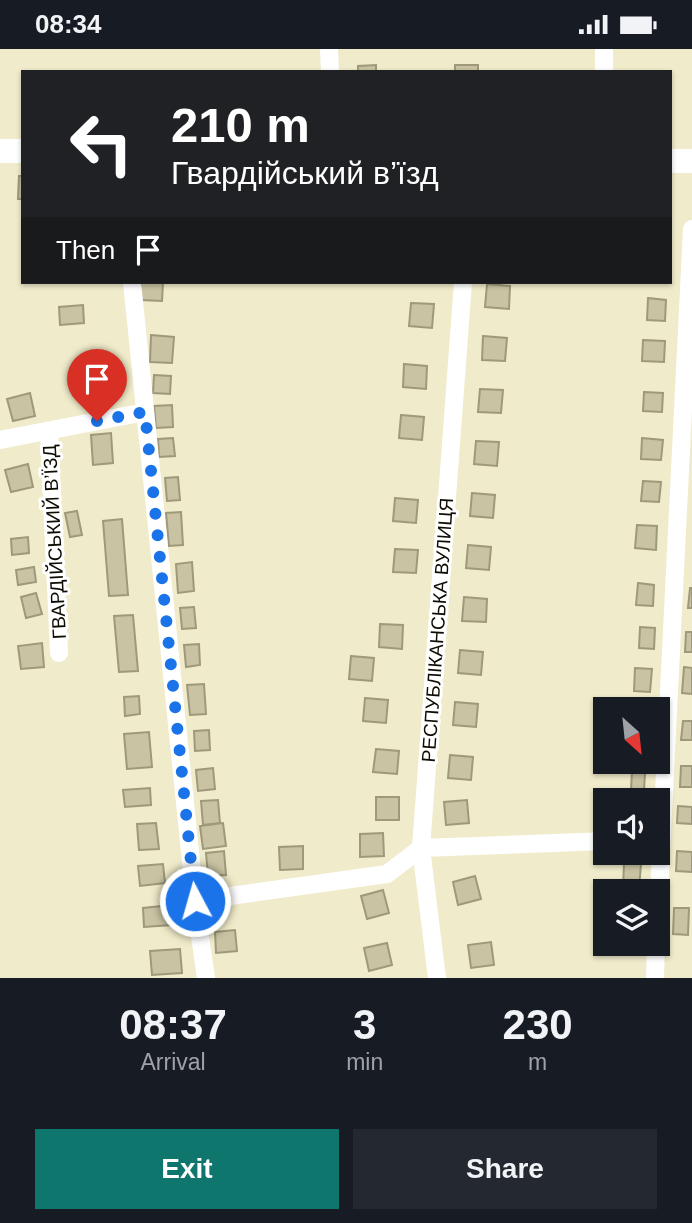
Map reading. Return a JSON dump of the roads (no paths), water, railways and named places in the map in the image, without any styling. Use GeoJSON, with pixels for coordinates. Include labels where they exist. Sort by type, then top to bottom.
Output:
{"type":"FeatureCollection","features":[{"type":"Feature","properties":{"kind":"street"},"geometry":{"type":"LineString","coordinates":[[329,49],[330,70]]}},
{"type":"Feature","properties":{"kind":"street"},"geometry":{"type":"LineString","coordinates":[[604,49],[604,70]]}},
{"type":"Feature","properties":{"kind":"street"},"geometry":{"type":"LineString","coordinates":[[0,151],[21,151]]}},
{"type":"Feature","properties":{"kind":"street"},"geometry":{"type":"LineString","coordinates":[[672,161],[692,161]]}},
{"type":"Feature","properties":{"kind":"street"},"geometry":{"type":"LineString","coordinates":[[663,788],[692,229]]}},
{"type":"Feature","properties":{"kind":"street"},"geometry":{"type":"LineString","coordinates":[[132,284],[195,901],[206,978]]}},
{"type":"Feature","properties":{"kind":"street","name":"РЕСПУБЛІКАНСЬКА ВУЛИЦЯ"},"geometry":{"type":"LineString","coordinates":[[437,978],[421,848],[463,284]]}},
{"type":"Feature","properties":{"kind":"street","name":"ГВАРДІЙСЬКИЙ В’ЇЗД"},"geometry":{"type":"LineString","coordinates":[[0,440],[145,412]]}},
{"type":"Feature","properties":{"kind":"street","name":"ГВАРДІЙСЬКИЙ В’ЇЗД"},"geometry":{"type":"LineString","coordinates":[[48,431],[59,653]]}},
{"type":"Feature","properties":{"kind":"street"},"geometry":{"type":"LineString","coordinates":[[195,901],[387,874],[421,848],[593,841]]}},
{"type":"Feature","properties":{"kind":"street"},"geometry":{"type":"LineString","coordinates":[[655,978],[656,956]]}}]}
